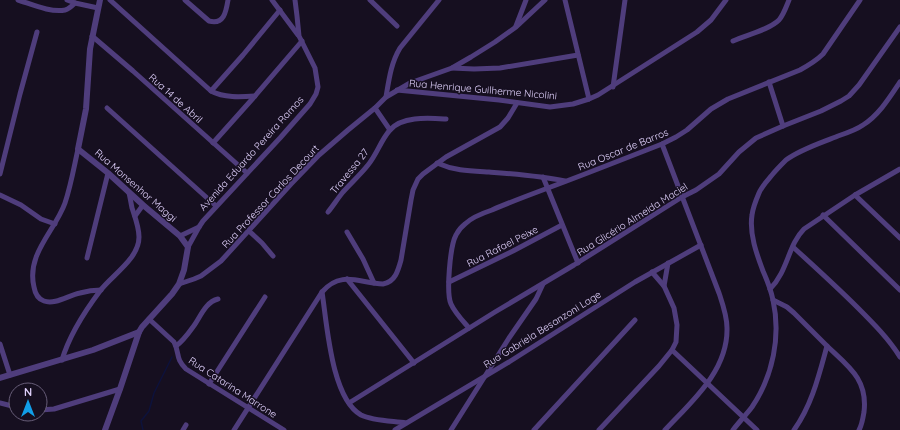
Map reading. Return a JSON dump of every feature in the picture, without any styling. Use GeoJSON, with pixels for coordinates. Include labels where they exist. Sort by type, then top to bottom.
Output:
{"type":"FeatureCollection","features":[{"type":"Feature","properties":{"kind":"street"},"geometry":{"type":"LineString","coordinates":[[18,0],[48,9],[63,10],[68,9],[75,3]]}},
{"type":"Feature","properties":{"kind":"street"},"geometry":{"type":"LineString","coordinates":[[25,3],[32,0]]}},
{"type":"Feature","properties":{"kind":"street"},"geometry":{"type":"LineString","coordinates":[[67,0],[98,8]]}},
{"type":"Feature","properties":{"kind":"street"},"geometry":{"type":"LineString","coordinates":[[100,0],[88,63],[88,95],[86,109],[69,189],[65,203],[55,224],[38,252],[34,262],[32,280],[38,296],[49,302],[54,302],[78,293],[101,290]]}},
{"type":"Feature","properties":{"kind":"street"},"geometry":{"type":"LineString","coordinates":[[110,0],[211,91],[218,95],[224,96],[255,96]]}},
{"type":"Feature","properties":{"kind":"street"},"geometry":{"type":"LineString","coordinates":[[185,0],[209,21],[217,22],[224,16],[228,0]]}},
{"type":"Feature","properties":{"kind":"street"},"geometry":{"type":"LineString","coordinates":[[272,0],[299,36]]}},
{"type":"Feature","properties":{"kind":"street","name":"Avenida Eduardo Pereira Ramos"},"geometry":{"type":"LineString","coordinates":[[105,430],[139,332],[148,319],[172,294],[179,284],[184,270],[188,247],[199,227],[216,206],[310,104],[316,94],[318,87],[315,68],[299,36],[294,0]]}},
{"type":"Feature","properties":{"kind":"street"},"geometry":{"type":"LineString","coordinates":[[370,0],[397,26]]}},
{"type":"Feature","properties":{"kind":"street"},"geometry":{"type":"LineString","coordinates":[[386,97],[390,70],[395,55],[439,0]]}},
{"type":"Feature","properties":{"kind":"street"},"geometry":{"type":"LineString","coordinates":[[516,27],[526,0]]}},
{"type":"Feature","properties":{"kind":"street"},"geometry":{"type":"LineString","coordinates":[[452,68],[495,42],[516,27],[545,0]]}},
{"type":"Feature","properties":{"kind":"street"},"geometry":{"type":"LineString","coordinates":[[565,0],[590,99]]}},
{"type":"Feature","properties":{"kind":"street"},"geometry":{"type":"LineString","coordinates":[[613,87],[625,0]]}},
{"type":"Feature","properties":{"kind":"street","name":"Rua Henrique Guilherme Nicolini"},"geometry":{"type":"LineString","coordinates":[[396,90],[554,106],[572,104],[590,99],[613,87],[704,27],[715,16],[726,0]]}},
{"type":"Feature","properties":{"kind":"street"},"geometry":{"type":"LineString","coordinates":[[733,41],[775,23],[780,19],[789,0]]}},
{"type":"Feature","properties":{"kind":"street","name":"Rua Oscar de Barros"},"geometry":{"type":"LineString","coordinates":[[469,328],[456,314],[449,298],[453,242],[460,229],[466,223],[485,212],[662,144],[687,130],[718,104],[800,70],[816,61],[823,54],[860,0]]}},
{"type":"Feature","properties":{"kind":"street"},"geometry":{"type":"LineString","coordinates":[[211,91],[280,10]]}},
{"type":"Feature","properties":{"kind":"street","name":"Rua Glicério Almeida Maciel"},"geometry":{"type":"LineString","coordinates":[[349,403],[469,328],[578,263],[682,197],[696,190],[719,174],[739,152],[756,138],[821,111],[849,96],[859,85],[900,27]]}},
{"type":"Feature","properties":{"kind":"street"},"geometry":{"type":"LineString","coordinates":[[0,174],[37,32]]}},
{"type":"Feature","properties":{"kind":"street","name":"Rua 14 de Abril"},"geometry":{"type":"LineString","coordinates":[[92,36],[247,173]]}},
{"type":"Feature","properties":{"kind":"street"},"geometry":{"type":"LineString","coordinates":[[213,143],[302,41]]}},
{"type":"Feature","properties":{"kind":"street"},"geometry":{"type":"LineString","coordinates":[[452,68],[500,68],[578,55]]}},
{"type":"Feature","properties":{"kind":"street","name":"Rua Professor Carlos Decourt"},"geometry":{"type":"LineString","coordinates":[[179,284],[194,279],[214,266],[228,254],[315,159],[386,97],[410,83],[452,68]]}},
{"type":"Feature","properties":{"kind":"street"},"geometry":{"type":"LineString","coordinates":[[769,82],[784,126]]}},
{"type":"Feature","properties":{"kind":"street"},"geometry":{"type":"LineString","coordinates":[[733,430],[752,406],[761,390],[769,373],[774,350],[776,329],[773,300],[756,250],[751,227],[753,207],[760,190],[778,168],[795,154],[857,129],[872,119],[900,82]]}},
{"type":"Feature","properties":{"kind":"street"},"geometry":{"type":"LineString","coordinates":[[234,430],[327,286],[347,278],[387,284],[395,277],[403,248],[413,190],[418,179],[437,163],[500,127],[508,118],[517,103]]}},
{"type":"Feature","properties":{"kind":"street"},"geometry":{"type":"LineString","coordinates":[[107,108],[216,206]]}},
{"type":"Feature","properties":{"kind":"street"},"geometry":{"type":"LineString","coordinates":[[375,108],[390,130],[405,121],[415,119],[446,119]]}},
{"type":"Feature","properties":{"kind":"street","name":"Travessa 27"},"geometry":{"type":"LineString","coordinates":[[328,212],[374,157],[390,130]]}},
{"type":"Feature","properties":{"kind":"street"},"geometry":{"type":"LineString","coordinates":[[662,144],[700,245],[713,275],[726,315],[727,329],[725,350],[718,367],[707,384],[665,430]]}},
{"type":"Feature","properties":{"kind":"street","name":"Rua Monsenhor Maggi"},"geometry":{"type":"LineString","coordinates":[[78,149],[108,173],[180,236]]}},
{"type":"Feature","properties":{"kind":"street"},"geometry":{"type":"LineString","coordinates":[[437,163],[452,169],[543,177],[566,181]]}},
{"type":"Feature","properties":{"kind":"street"},"geometry":{"type":"LineString","coordinates":[[770,289],[779,278],[800,233],[804,229],[823,215],[900,169]]}},
{"type":"Feature","properties":{"kind":"street"},"geometry":{"type":"LineString","coordinates":[[87,258],[108,173]]}},
{"type":"Feature","properties":{"kind":"street"},"geometry":{"type":"LineString","coordinates":[[543,177],[578,263]]}},
{"type":"Feature","properties":{"kind":"street"},"geometry":{"type":"LineString","coordinates":[[62,360],[68,343],[75,330],[101,290],[134,254],[139,238],[129,192]]}},
{"type":"Feature","properties":{"kind":"street"},"geometry":{"type":"LineString","coordinates":[[0,195],[21,205],[41,219],[55,224]]}},
{"type":"Feature","properties":{"kind":"street"},"geometry":{"type":"LineString","coordinates":[[855,195],[900,238]]}},
{"type":"Feature","properties":{"kind":"street"},"geometry":{"type":"LineString","coordinates":[[135,216],[143,205]]}},
{"type":"Feature","properties":{"kind":"street"},"geometry":{"type":"LineString","coordinates":[[823,215],[900,290]]}},
{"type":"Feature","properties":{"kind":"street","name":"Rua Rafael Peixe"},"geometry":{"type":"LineString","coordinates":[[449,282],[562,226]]}},
{"type":"Feature","properties":{"kind":"street","name":"Avenida Eduardo Pereira Ramos"},"geometry":{"type":"LineString","coordinates":[[180,236],[199,227]]}},
{"type":"Feature","properties":{"kind":"street"},"geometry":{"type":"LineString","coordinates":[[249,231],[273,256]]}},
{"type":"Feature","properties":{"kind":"street"},"geometry":{"type":"LineString","coordinates":[[348,232],[374,283]]}},
{"type":"Feature","properties":{"kind":"street"},"geometry":{"type":"LineString","coordinates":[[180,236],[188,247]]}},
{"type":"Feature","properties":{"kind":"street","name":"Rua Gabriela Besanzoni Lage"},"geometry":{"type":"LineString","coordinates":[[395,430],[652,272],[700,245]]}},
{"type":"Feature","properties":{"kind":"street"},"geometry":{"type":"LineString","coordinates":[[793,247],[866,316],[885,337],[900,358]]}},
{"type":"Feature","properties":{"kind":"street"},"geometry":{"type":"LineString","coordinates":[[664,286],[668,263]]}},
{"type":"Feature","properties":{"kind":"street"},"geometry":{"type":"LineString","coordinates":[[599,430],[659,366],[672,350],[676,342],[677,325],[674,308],[664,286],[652,272]]}},
{"type":"Feature","properties":{"kind":"street"},"geometry":{"type":"LineString","coordinates":[[347,278],[414,363]]}},
{"type":"Feature","properties":{"kind":"street"},"geometry":{"type":"LineString","coordinates":[[450,430],[536,299],[543,284]]}},
{"type":"Feature","properties":{"kind":"street"},"geometry":{"type":"LineString","coordinates":[[322,292],[332,359],[339,382],[349,403],[354,410],[367,418],[406,423]]}},
{"type":"Feature","properties":{"kind":"street"},"geometry":{"type":"LineString","coordinates":[[209,384],[265,297]]}},
{"type":"Feature","properties":{"kind":"street"},"geometry":{"type":"LineString","coordinates":[[176,346],[186,337],[207,306],[218,299]]}},
{"type":"Feature","properties":{"kind":"street"},"geometry":{"type":"LineString","coordinates":[[773,300],[787,307],[794,313],[855,374],[864,392],[863,418],[859,430]]}},
{"type":"Feature","properties":{"kind":"street","name":"Rua Catarina Marrone"},"geometry":{"type":"LineString","coordinates":[[148,319],[174,342],[177,355],[181,364],[186,370],[284,430]]}},
{"type":"Feature","properties":{"kind":"street"},"geometry":{"type":"LineString","coordinates":[[534,430],[635,320]]}},
{"type":"Feature","properties":{"kind":"street"},"geometry":{"type":"LineString","coordinates":[[0,378],[93,350],[139,332]]}},
{"type":"Feature","properties":{"kind":"street"},"geometry":{"type":"LineString","coordinates":[[0,344],[10,375]]}},
{"type":"Feature","properties":{"kind":"street"},"geometry":{"type":"LineString","coordinates":[[794,430],[810,401],[817,383],[827,346]]}},
{"type":"Feature","properties":{"kind":"street"},"geometry":{"type":"LineString","coordinates":[[672,350],[757,430]]}},
{"type":"Feature","properties":{"kind":"street"},"geometry":{"type":"LineString","coordinates":[[48,409],[60,407],[120,389]]}},
{"type":"Feature","properties":{"kind":"waterway"},"geometry":{"type":"LineString","coordinates":[[143,430],[141,421],[149,411],[154,393],[172,357]]}}]}
